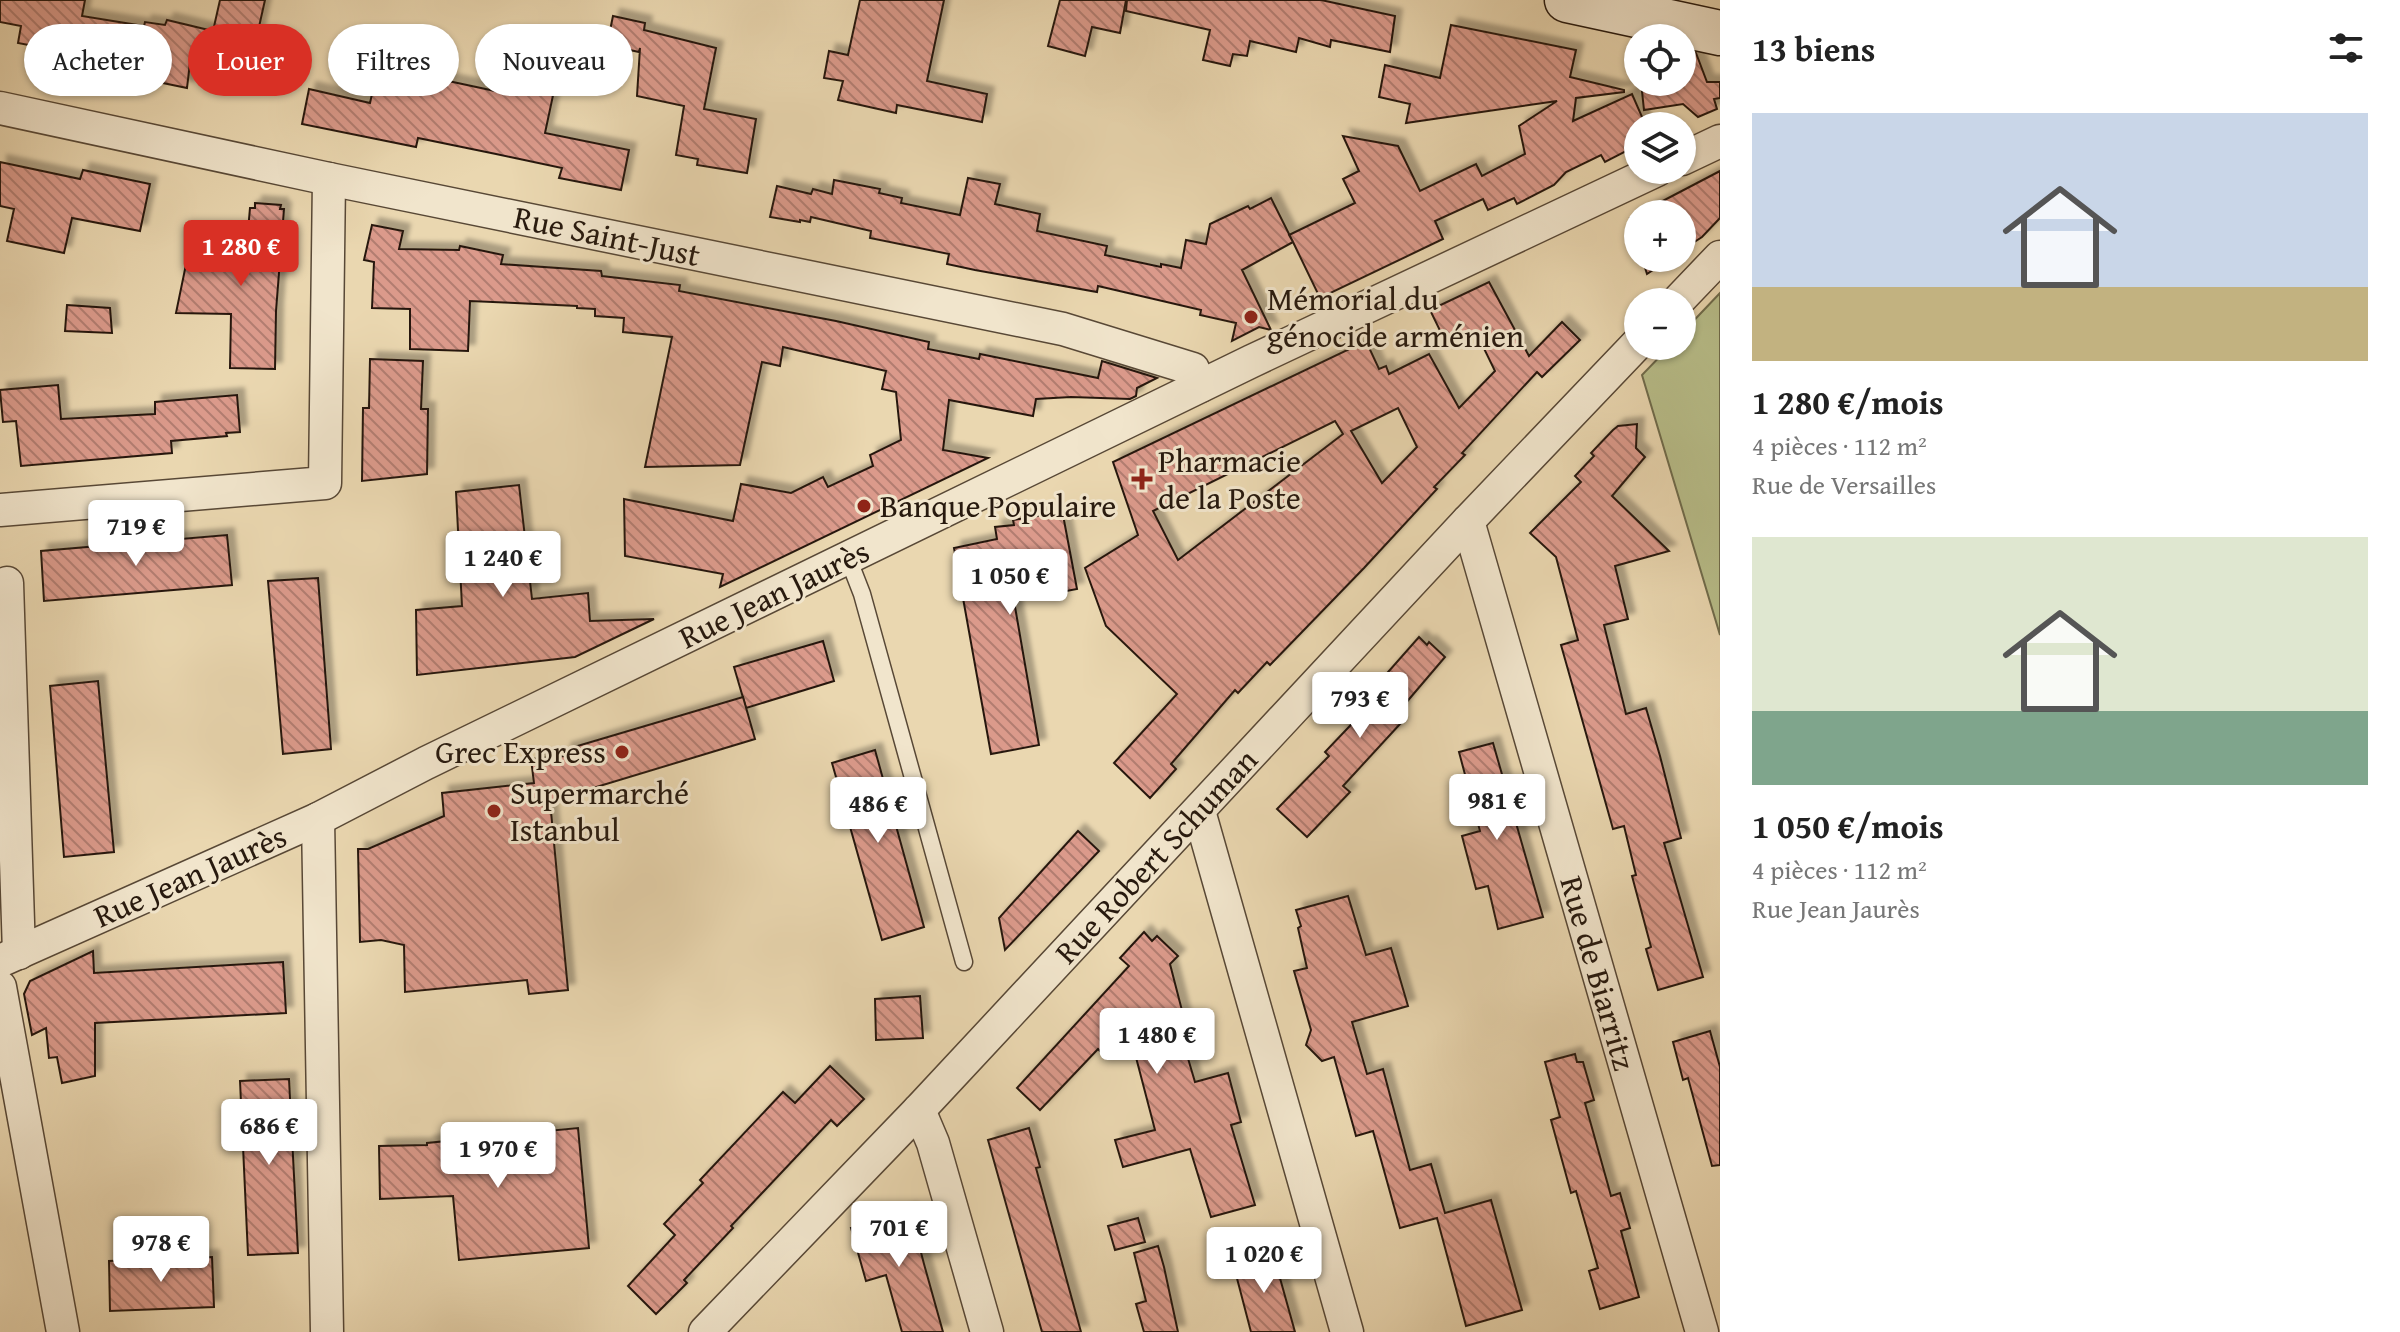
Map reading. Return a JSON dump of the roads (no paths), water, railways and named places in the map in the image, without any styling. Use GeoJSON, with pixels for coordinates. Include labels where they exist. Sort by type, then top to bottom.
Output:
{"type":"FeatureCollection","features":[{"type":"Feature","properties":{"kind":"street"},"geometry":{"type":"LineString","coordinates":[[1567,0],[1720,33]]}},
{"type":"Feature","properties":{"kind":"street","name":"Rue Saint-Just"},"geometry":{"type":"LineString","coordinates":[[0,108],[329,179],[1063,329],[1193,369],[1200,386]]}},
{"type":"Feature","properties":{"kind":"street"},"geometry":{"type":"LineString","coordinates":[[1696,152],[1720,141]]}},
{"type":"Feature","properties":{"kind":"street"},"geometry":{"type":"LineString","coordinates":[[0,510],[325,483],[329,179]]}},
{"type":"Feature","properties":{"kind":"street","name":"Rue Jean Jaurès"},"geometry":{"type":"LineString","coordinates":[[7,583],[9,957],[318,819],[426,763],[1200,386],[1627,184]]}},
{"type":"Feature","properties":{"kind":"street"},"geometry":{"type":"LineString","coordinates":[[1690,288],[1720,257]]}},
{"type":"Feature","properties":{"kind":"street","name":"Rue Robert Schuman"},"geometry":{"type":"LineString","coordinates":[[705,1332],[919,1110],[1624,358]]}},
{"type":"Feature","properties":{"kind":"street","name":"Rue de Biarritz"},"geometry":{"type":"LineString","coordinates":[[1468,521],[1702,1332]]}},
{"type":"Feature","properties":{"kind":"street"},"geometry":{"type":"LineString","coordinates":[[1199,811],[1347,1332]]}},
{"type":"Feature","properties":{"kind":"street"},"geometry":{"type":"LineString","coordinates":[[318,819],[327,1332]]}},
{"type":"Feature","properties":{"kind":"street"},"geometry":{"type":"LineString","coordinates":[[0,987],[63,1332]]}},
{"type":"Feature","properties":{"kind":"street"},"geometry":{"type":"LineString","coordinates":[[919,1110],[933,1143],[987,1332]]}},
{"type":"Feature","properties":{"kind":"lane"},"geometry":{"type":"LineString","coordinates":[[848,558],[862,594],[964,962]]}},
{"type":"Feature","properties":{"kind":"place","name":"Mémorial du génocide arménien"},"geometry":{"type":"Point","coordinates":[1251,317]}},
{"type":"Feature","properties":{"kind":"place","name":"Pharmacie de la Poste"},"geometry":{"type":"Point","coordinates":[1142,479]}},
{"type":"Feature","properties":{"kind":"place","name":"Banque Populaire"},"geometry":{"type":"Point","coordinates":[864,506]}},
{"type":"Feature","properties":{"kind":"place","name":"Grec Express"},"geometry":{"type":"Point","coordinates":[622,752]}},
{"type":"Feature","properties":{"kind":"place","name":"Supermarché Istanbul"},"geometry":{"type":"Point","coordinates":[494,811]}}]}
